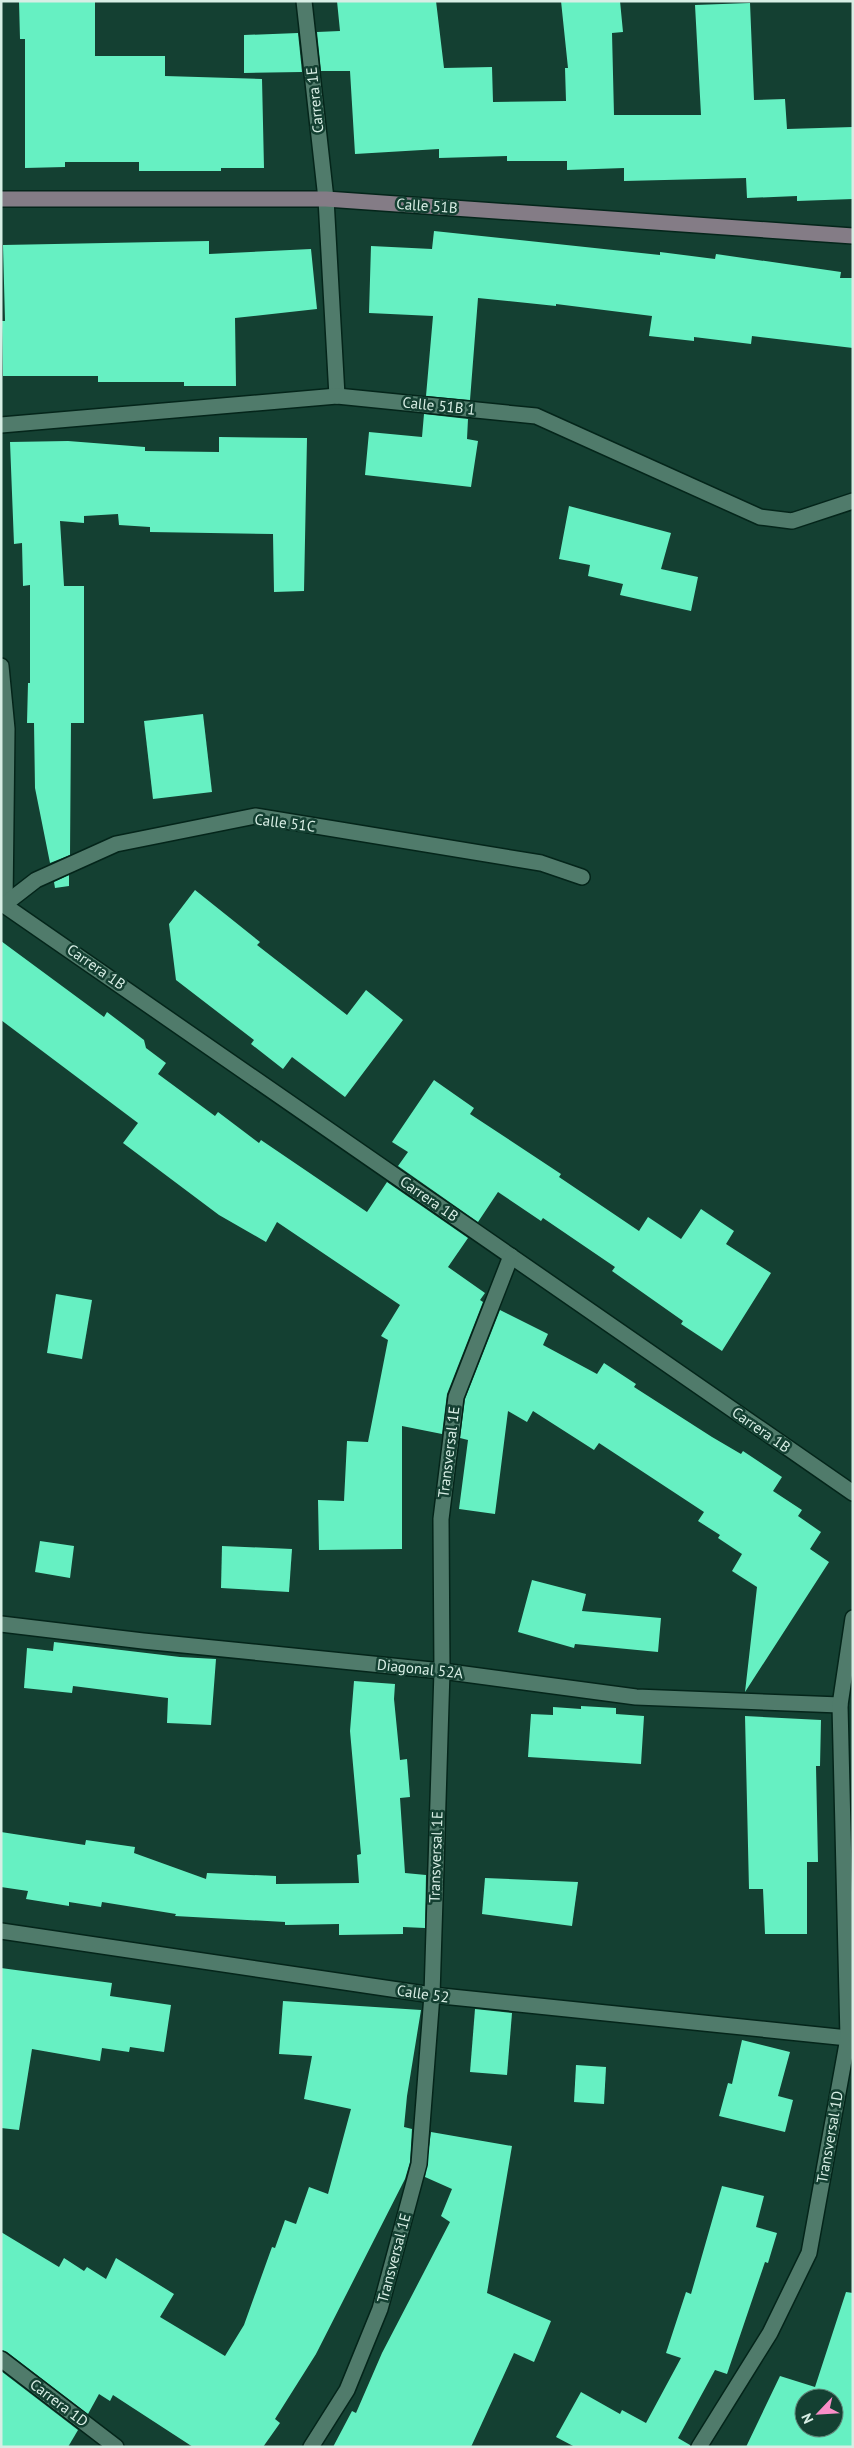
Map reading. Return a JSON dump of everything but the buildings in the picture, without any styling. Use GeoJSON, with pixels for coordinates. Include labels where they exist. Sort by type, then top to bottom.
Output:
{"type":"FeatureCollection","features":[{"type":"Feature","properties":{"kind":"street","name":"Carrera 1E"},"geometry":{"type":"LineString","coordinates":[[304,1],[326,199],[337,396]]}},
{"type":"Feature","properties":{"kind":"street","name":"Calle 51B"},"geometry":{"type":"LineString","coordinates":[[1,199],[326,199],[853,236]]}},
{"type":"Feature","properties":{"kind":"street","name":"Calle 51B 1"},"geometry":{"type":"LineString","coordinates":[[1,425],[337,396],[536,416],[760,517],[792,521],[853,501]]}},
{"type":"Feature","properties":{"kind":"street"},"geometry":{"type":"LineString","coordinates":[[1,666],[7,729],[3,903]]}},
{"type":"Feature","properties":{"kind":"street","name":"Calle 51C"},"geometry":{"type":"LineString","coordinates":[[3,903],[36,880],[116,844],[254,816],[541,863],[582,877]]}},
{"type":"Feature","properties":{"kind":"street","name":"Carrera 1B"},"geometry":{"type":"LineString","coordinates":[[3,903],[853,1493]]}},
{"type":"Feature","properties":{"kind":"street","name":"Transversal 1E"},"geometry":{"type":"LineString","coordinates":[[311,2447],[347,2390],[380,2309],[419,2164],[432,1995],[442,1671],[442,1519],[456,1397],[511,1256]]}},
{"type":"Feature","properties":{"kind":"street","name":"Transversal 1D"},"geometry":{"type":"LineString","coordinates":[[699,2447],[770,2333],[809,2253],[848,2038],[840,1705],[853,1618]]}},
{"type":"Feature","properties":{"kind":"street","name":"Diagonal 52A"},"geometry":{"type":"LineString","coordinates":[[1,1624],[143,1641],[442,1671],[636,1697],[840,1705]]}},
{"type":"Feature","properties":{"kind":"street","name":"Calle 52"},"geometry":{"type":"LineString","coordinates":[[1,1931],[432,1995],[848,2038]]}},
{"type":"Feature","properties":{"kind":"street","name":"Carrera 1D"},"geometry":{"type":"LineString","coordinates":[[1,2359],[116,2447]]}}]}
